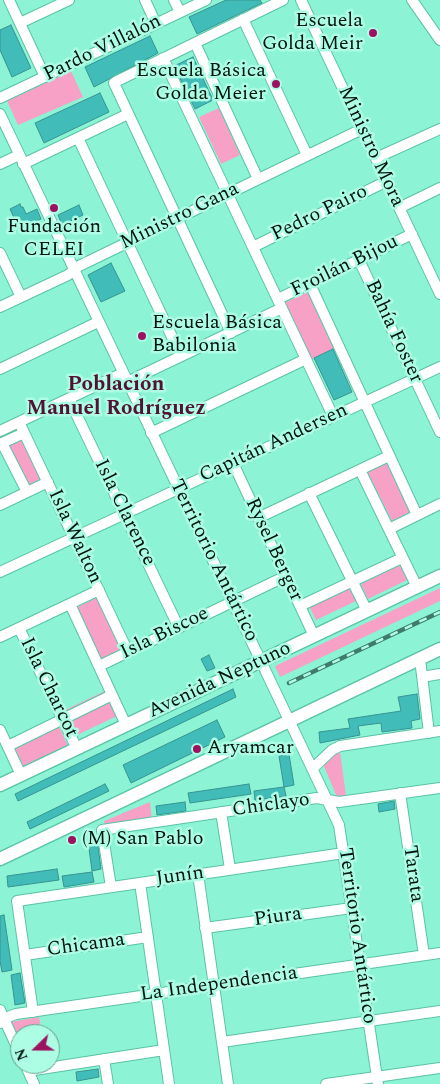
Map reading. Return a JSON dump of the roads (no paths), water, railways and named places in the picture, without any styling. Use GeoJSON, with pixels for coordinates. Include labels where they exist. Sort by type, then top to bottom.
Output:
{"type":"FeatureCollection","features":[{"type":"Feature","properties":{"kind":"main road","name":"Avenida Neptuno"},"geometry":{"type":"LineString","coordinates":[[0,785],[440,576]]}},
{"type":"Feature","properties":{"kind":"main road"},"geometry":{"type":"LineString","coordinates":[[0,859],[440,650]]}},
{"type":"Feature","properties":{"kind":"street"},"geometry":{"type":"LineString","coordinates":[[9,0],[45,77]]}},
{"type":"Feature","properties":{"kind":"street"},"geometry":{"type":"LineString","coordinates":[[20,23],[69,0]]}},
{"type":"Feature","properties":{"kind":"street"},"geometry":{"type":"LineString","coordinates":[[145,0],[156,24]]}},
{"type":"Feature","properties":{"kind":"street"},"geometry":{"type":"LineString","coordinates":[[174,0],[180,12]]}},
{"type":"Feature","properties":{"kind":"street","name":"Pardo Villalón"},"geometry":{"type":"LineString","coordinates":[[0,98],[206,0]]}},
{"type":"Feature","properties":{"kind":"street","name":"Pardo Villalón"},"geometry":{"type":"LineString","coordinates":[[128,114],[114,83],[283,0]]}},
{"type":"Feature","properties":{"kind":"street","name":"Ministro Mora"},"geometry":{"type":"LineString","coordinates":[[301,0],[440,294]]}},
{"type":"Feature","properties":{"kind":"street"},"geometry":{"type":"LineString","coordinates":[[412,0],[440,40]]}},
{"type":"Feature","properties":{"kind":"street"},"geometry":{"type":"LineString","coordinates":[[243,20],[307,155]]}},
{"type":"Feature","properties":{"kind":"street"},"geometry":{"type":"LineString","coordinates":[[194,43],[258,179]]}},
{"type":"Feature","properties":{"kind":"street"},"geometry":{"type":"LineString","coordinates":[[163,58],[333,416]]}},
{"type":"Feature","properties":{"kind":"street","name":"Territorio Antártico"},"geometry":{"type":"LineString","coordinates":[[0,114],[339,825],[377,1080]]}},
{"type":"Feature","properties":{"kind":"street"},"geometry":{"type":"LineString","coordinates":[[0,164],[21,159],[78,138],[128,114],[230,332]]}},
{"type":"Feature","properties":{"kind":"street","name":"Ministro Gana"},"geometry":{"type":"LineString","coordinates":[[0,307],[68,275],[79,266],[127,242],[362,129]]}},
{"type":"Feature","properties":{"kind":"street"},"geometry":{"type":"LineString","coordinates":[[376,158],[440,129]]}},
{"type":"Feature","properties":{"kind":"street"},"geometry":{"type":"LineString","coordinates":[[78,138],[181,356]]}},
{"type":"Feature","properties":{"kind":"street","name":"Pedro Pairo"},"geometry":{"type":"LineString","coordinates":[[253,247],[387,181]]}},
{"type":"Feature","properties":{"kind":"street"},"geometry":{"type":"LineString","coordinates":[[399,208],[440,188]]}},
{"type":"Feature","properties":{"kind":"street","name":"Froilán Bijou"},"geometry":{"type":"LineString","coordinates":[[0,431],[69,399],[181,356],[230,332],[280,304],[310,284],[412,234]]}},
{"type":"Feature","properties":{"kind":"street"},"geometry":{"type":"LineString","coordinates":[[0,253],[21,297]]}},
{"type":"Feature","properties":{"kind":"street","name":"Bahía Foster"},"geometry":{"type":"LineString","coordinates":[[359,260],[440,432]]}},
{"type":"Feature","properties":{"kind":"street"},"geometry":{"type":"LineString","coordinates":[[310,284],[417,515]]}},
{"type":"Feature","properties":{"kind":"street"},"geometry":{"type":"LineString","coordinates":[[0,369],[98,322]]}},
{"type":"Feature","properties":{"kind":"street"},"geometry":{"type":"LineString","coordinates":[[151,432],[306,359]]}},
{"type":"Feature","properties":{"kind":"street","name":"Capitán Andersen"},"geometry":{"type":"LineString","coordinates":[[0,572],[440,367]]}},
{"type":"Feature","properties":{"kind":"street","name":"Isla Clarence"},"geometry":{"type":"LineString","coordinates":[[69,399],[179,628]]}},
{"type":"Feature","properties":{"kind":"street","name":"Isla Walton"},"geometry":{"type":"LineString","coordinates":[[19,422],[128,652]]}},
{"type":"Feature","properties":{"kind":"street"},"geometry":{"type":"LineString","coordinates":[[1,444],[24,433]]}},
{"type":"Feature","properties":{"kind":"street","name":"Isla Walton"},"geometry":{"type":"LineString","coordinates":[[1,444],[27,492]]}},
{"type":"Feature","properties":{"kind":"street"},"geometry":{"type":"LineString","coordinates":[[258,518],[389,456]]}},
{"type":"Feature","properties":{"kind":"street","name":"Rysel Berger"},"geometry":{"type":"LineString","coordinates":[[233,463],[314,636]]}},
{"type":"Feature","properties":{"kind":"street"},"geometry":{"type":"LineString","coordinates":[[360,470],[417,587]]}},
{"type":"Feature","properties":{"kind":"street"},"geometry":{"type":"LineString","coordinates":[[0,505],[48,482]]}},
{"type":"Feature","properties":{"kind":"street"},"geometry":{"type":"LineString","coordinates":[[309,493],[366,611]]}},
{"type":"Feature","properties":{"kind":"street"},"geometry":{"type":"LineString","coordinates":[[388,529],[440,504]]}},
{"type":"Feature","properties":{"kind":"street"},"geometry":{"type":"LineString","coordinates":[[300,606],[402,558]]}},
{"type":"Feature","properties":{"kind":"street","name":"Isla Biscoe"},"geometry":{"type":"LineString","coordinates":[[99,666],[286,576]]}},
{"type":"Feature","properties":{"kind":"street"},"geometry":{"type":"LineString","coordinates":[[0,637],[99,590]]}},
{"type":"Feature","properties":{"kind":"street","name":"Isla Walton"},"geometry":{"type":"LineString","coordinates":[[70,604],[126,725]]}},
{"type":"Feature","properties":{"kind":"street","name":"Isla Charcot"},"geometry":{"type":"LineString","coordinates":[[19,628],[77,749]]}},
{"type":"Feature","properties":{"kind":"street"},"geometry":{"type":"LineString","coordinates":[[312,769],[332,750],[340,746],[435,732],[422,677],[420,659]]}},
{"type":"Feature","properties":{"kind":"street"},"geometry":{"type":"LineString","coordinates":[[422,677],[440,674]]}},
{"type":"Feature","properties":{"kind":"street"},"geometry":{"type":"LineString","coordinates":[[8,746],[112,695]]}},
{"type":"Feature","properties":{"kind":"street"},"geometry":{"type":"LineString","coordinates":[[0,730],[22,775]]}},
{"type":"Feature","properties":{"kind":"street","name":"Chiclayo"},"geometry":{"type":"LineString","coordinates":[[111,887],[102,830],[317,798],[338,802],[440,788]]}},
{"type":"Feature","properties":{"kind":"street","name":"Tarata"},"geometry":{"type":"LineString","coordinates":[[400,793],[424,955]]}},
{"type":"Feature","properties":{"kind":"street"},"geometry":{"type":"LineString","coordinates":[[222,812],[230,870]]}},
{"type":"Feature","properties":{"kind":"street","name":"Junín"},"geometry":{"type":"LineString","coordinates":[[25,955],[17,901],[344,853]]}},
{"type":"Feature","properties":{"kind":"street"},"geometry":{"type":"LineString","coordinates":[[198,874],[228,1084]]}},
{"type":"Feature","properties":{"kind":"street"},"geometry":{"type":"LineString","coordinates":[[140,882],[169,1084]]}},
{"type":"Feature","properties":{"kind":"street","name":"Piura"},"geometry":{"type":"LineString","coordinates":[[205,928],[352,908]]}},
{"type":"Feature","properties":{"kind":"street","name":"Chicama"},"geometry":{"type":"LineString","coordinates":[[25,955],[148,937]]}},
{"type":"Feature","properties":{"kind":"street","name":"La Independencia"},"geometry":{"type":"LineString","coordinates":[[2,1017],[440,952]]}},
{"type":"Feature","properties":{"kind":"street"},"geometry":{"type":"LineString","coordinates":[[25,955],[33,1012]]}},
{"type":"Feature","properties":{"kind":"street"},"geometry":{"type":"LineString","coordinates":[[222,1042],[440,1011]]}},
{"type":"Feature","properties":{"kind":"street"},"geometry":{"type":"LineString","coordinates":[[2,1017],[10,1033]]}},
{"type":"Feature","properties":{"kind":"street"},"geometry":{"type":"LineString","coordinates":[[60,1064],[164,1050]]}},
{"type":"Feature","properties":{"kind":"street"},"geometry":{"type":"LineString","coordinates":[[104,1059],[108,1084]]}},
{"type":"Feature","properties":{"kind":"street"},"geometry":{"type":"LineString","coordinates":[[326,1084],[377,1080],[440,1068]]}},
{"type":"Feature","properties":{"kind":"railway"},"geometry":{"type":"LineString","coordinates":[[289,683],[440,612]]}},
{"type":"Feature","properties":{"kind":"place","name":"Escuela Golda Meir"},"geometry":{"type":"Point","coordinates":[373,33]}},
{"type":"Feature","properties":{"kind":"place","name":"Escuela Básica Golda Meier"},"geometry":{"type":"Point","coordinates":[276,84]}},
{"type":"Feature","properties":{"kind":"place","name":"Fundación CELEI"},"geometry":{"type":"Point","coordinates":[54,208]}},
{"type":"Feature","properties":{"kind":"place","name":"Escuela Básica Babilonia"},"geometry":{"type":"Point","coordinates":[142,336]}},
{"type":"Feature","properties":{"kind":"place","name":"Aryamcar"},"geometry":{"type":"Point","coordinates":[197,749]}},
{"type":"Feature","properties":{"kind":"place","name":"(M) San Pablo"},"geometry":{"type":"Point","coordinates":[72,840]}},
{"type":"Feature","properties":{"kind":"district","name":"Población Manuel Rodríguez"},"geometry":{"type":"Point","coordinates":[116,398]}}]}
